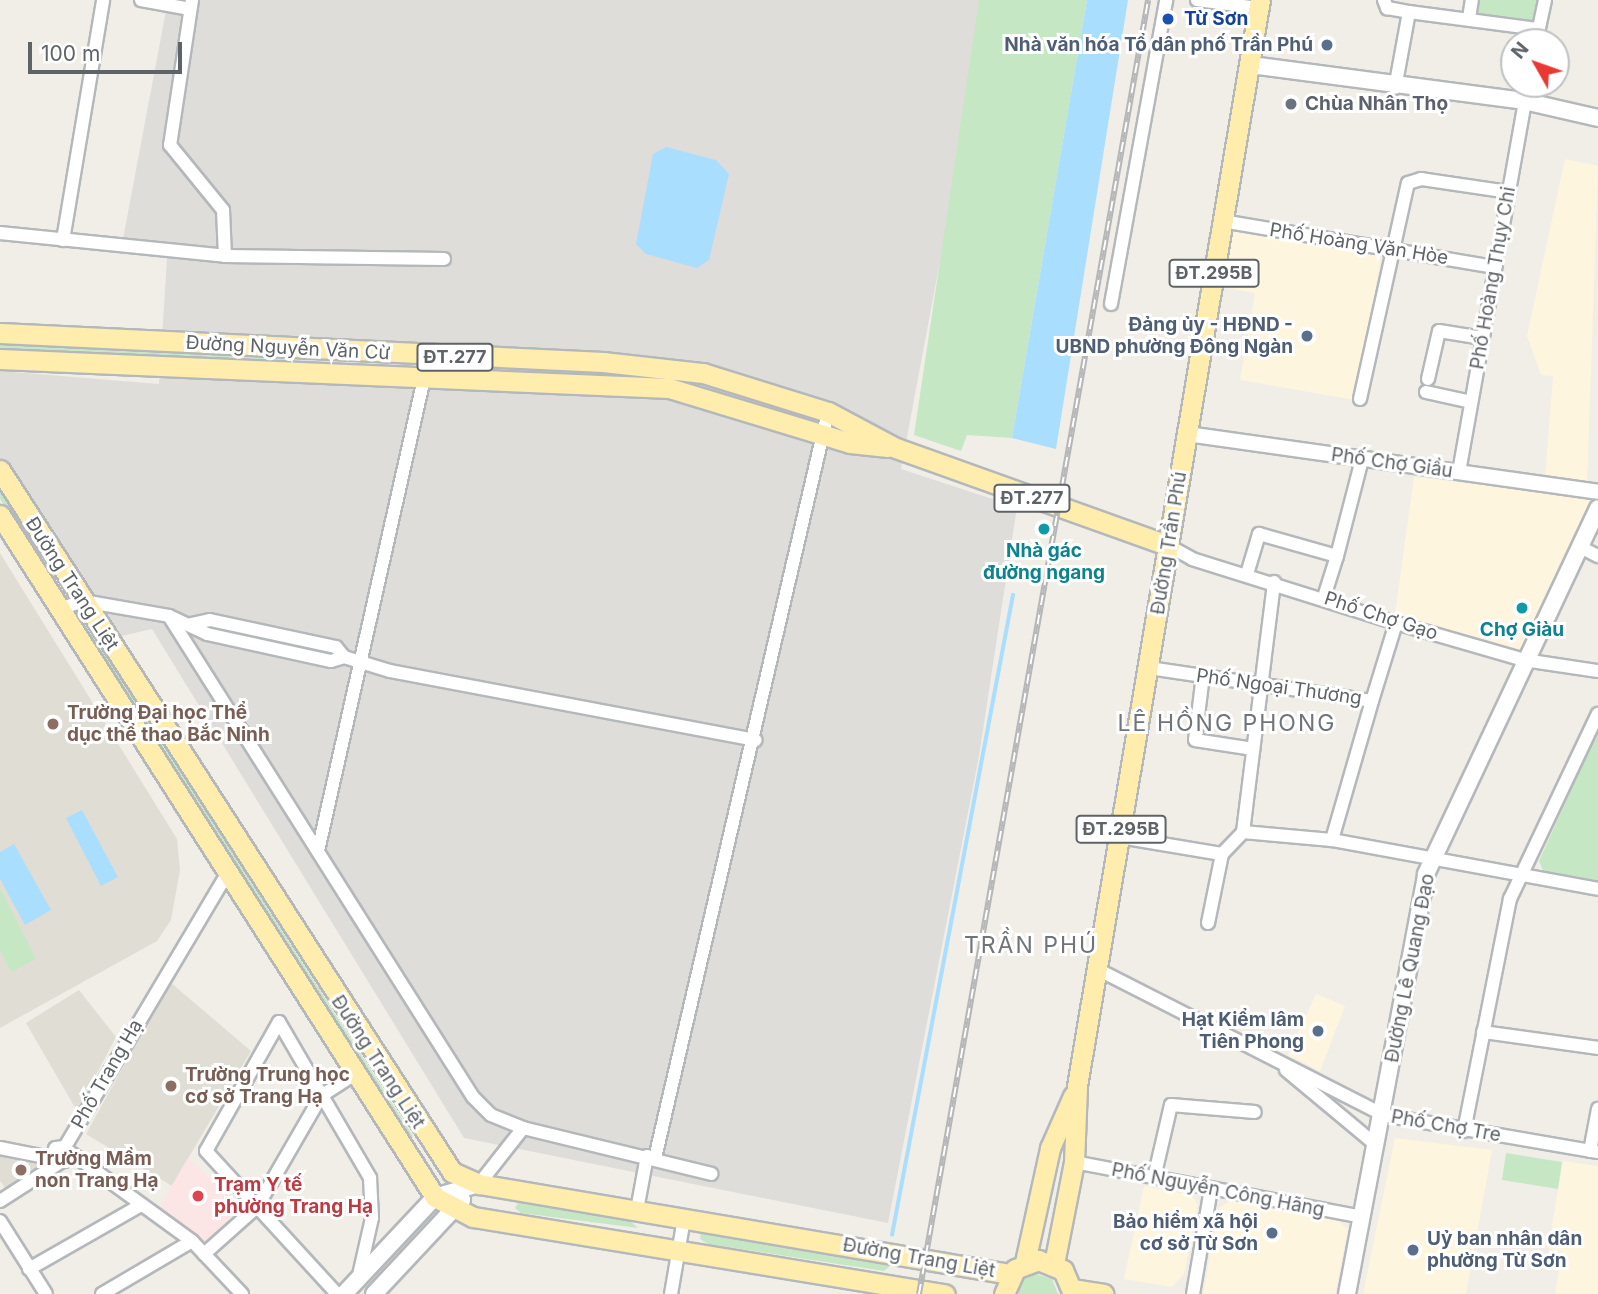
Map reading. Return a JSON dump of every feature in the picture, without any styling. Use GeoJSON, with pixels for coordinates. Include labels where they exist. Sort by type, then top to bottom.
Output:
{"type":"FeatureCollection","features":[{"type":"Feature","properties":{"kind":"main road","name":"Đường Trần Phú"},"geometry":{"type":"LineString","coordinates":[[1054,1264],[1074,1163],[1077,1086],[1260,4]]}},
{"type":"Feature","properties":{"kind":"main road"},"geometry":{"type":"LineString","coordinates":[[1251,65],[1395,88],[1524,102],[1598,118]]}},
{"type":"Feature","properties":{"kind":"main road","name":"Đường Nguyễn Văn Cừ"},"geometry":{"type":"LineString","coordinates":[[0,333],[664,367],[828,412],[896,448],[1170,546]]}},
{"type":"Feature","properties":{"kind":"main road"},"geometry":{"type":"LineString","coordinates":[[316,373],[317,350]]}},
{"type":"Feature","properties":{"kind":"main road","name":"Đường Nguyễn Văn Cừ"},"geometry":{"type":"LineString","coordinates":[[0,359],[669,388],[821,436],[896,448]]}},
{"type":"Feature","properties":{"kind":"main road","name":"Đường Trang Liệt"},"geometry":{"type":"LineString","coordinates":[[0,470],[439,1156],[452,1172],[479,1184],[684,1219],[1018,1268],[1054,1264]]}},
{"type":"Feature","properties":{"kind":"main road","name":"Đường Lê Quang Đạo"},"geometry":{"type":"LineString","coordinates":[[1347,1294],[1383,1115],[1417,910],[1432,860],[1524,660],[1582,548],[1598,508]]}},
{"type":"Feature","properties":{"kind":"main road","name":"Đường Trang Liệt"},"geometry":{"type":"LineString","coordinates":[[0,515],[435,1197],[452,1210],[680,1249],[855,1287],[945,1294]]}},
{"type":"Feature","properties":{"kind":"main road","name":"Đường Trần Phú"},"geometry":{"type":"LineString","coordinates":[[1004,1294],[1018,1268],[1055,1133],[1077,1086]]}},
{"type":"Feature","properties":{"kind":"main road"},"geometry":{"type":"LineString","coordinates":[[1055,1133],[1075,1138]]}},
{"type":"Feature","properties":{"kind":"main road"},"geometry":{"type":"LineString","coordinates":[[1048,1158],[1074,1163]]}},
{"type":"Feature","properties":{"kind":"main road"},"geometry":{"type":"LineString","coordinates":[[344,1294],[435,1197],[479,1184]]}},
{"type":"Feature","properties":{"kind":"main road"},"geometry":{"type":"LineString","coordinates":[[374,1294],[479,1184]]}},
{"type":"Feature","properties":{"kind":"main road"},"geometry":{"type":"LineString","coordinates":[[1054,1264],[1073,1292],[1104,1294]]}},
{"type":"Feature","properties":{"kind":"street"},"geometry":{"type":"LineString","coordinates":[[63,240],[103,0]]}},
{"type":"Feature","properties":{"kind":"street"},"geometry":{"type":"LineString","coordinates":[[141,0],[191,4],[170,145],[223,210],[225,256]]}},
{"type":"Feature","properties":{"kind":"street"},"geometry":{"type":"LineString","coordinates":[[1111,304],[1166,0]]}},
{"type":"Feature","properties":{"kind":"street"},"geometry":{"type":"LineString","coordinates":[[1197,0],[1260,4]]}},
{"type":"Feature","properties":{"kind":"street"},"geometry":{"type":"LineString","coordinates":[[1384,0],[1387,8],[1469,18],[1509,28]]}},
{"type":"Feature","properties":{"kind":"street"},"geometry":{"type":"LineString","coordinates":[[1469,18],[1472,0]]}},
{"type":"Feature","properties":{"kind":"street"},"geometry":{"type":"LineString","coordinates":[[1539,28],[1545,0]]}},
{"type":"Feature","properties":{"kind":"street"},"geometry":{"type":"LineString","coordinates":[[1395,88],[1409,12]]}},
{"type":"Feature","properties":{"kind":"street","name":"Phố Hoàng Thụy Chi"},"geometry":{"type":"LineString","coordinates":[[1459,472],[1525,98]]}},
{"type":"Feature","properties":{"kind":"street"},"geometry":{"type":"LineString","coordinates":[[1360,399],[1391,250],[1412,181],[1508,192]]}},
{"type":"Feature","properties":{"kind":"street","name":"Phố Hoàng Văn Hòe"},"geometry":{"type":"LineString","coordinates":[[1222,221],[1495,267]]}},
{"type":"Feature","properties":{"kind":"street"},"geometry":{"type":"LineString","coordinates":[[0,233],[225,256],[444,260]]}},
{"type":"Feature","properties":{"kind":"street"},"geometry":{"type":"LineString","coordinates":[[1471,401],[1427,386],[1439,331],[1482,338]]}},
{"type":"Feature","properties":{"kind":"street"},"geometry":{"type":"LineString","coordinates":[[318,851],[428,379],[429,356]]}},
{"type":"Feature","properties":{"kind":"street"},"geometry":{"type":"LineString","coordinates":[[637,1210],[756,740],[828,412]]}},
{"type":"Feature","properties":{"kind":"street","name":"Phố Chợ Giầu"},"geometry":{"type":"LineString","coordinates":[[1186,434],[1598,492]]}},
{"type":"Feature","properties":{"kind":"street"},"geometry":{"type":"LineString","coordinates":[[1324,597],[1362,459]]}},
{"type":"Feature","properties":{"kind":"street"},"geometry":{"type":"LineString","coordinates":[[1247,574],[1259,534],[1337,556]]}},
{"type":"Feature","properties":{"kind":"street","name":"Phố Chợ Gạo"},"geometry":{"type":"LineString","coordinates":[[1170,546],[1192,559],[1324,597],[1396,623],[1524,660],[1598,671]]}},
{"type":"Feature","properties":{"kind":"street"},"geometry":{"type":"LineString","coordinates":[[1582,548],[1598,556]]}},
{"type":"Feature","properties":{"kind":"street"},"geometry":{"type":"LineString","coordinates":[[1208,923],[1222,854],[1242,832],[1274,582]]}},
{"type":"Feature","properties":{"kind":"street"},"geometry":{"type":"LineString","coordinates":[[59,609],[83,601],[169,616],[191,624],[207,634],[331,662],[344,657],[756,740]]}},
{"type":"Feature","properties":{"kind":"street"},"geometry":{"type":"LineString","coordinates":[[169,616],[473,1097],[491,1115],[523,1128],[651,1157],[711,1174]]}},
{"type":"Feature","properties":{"kind":"street"},"geometry":{"type":"LineString","coordinates":[[1373,701],[1396,623]]}},
{"type":"Feature","properties":{"kind":"street","name":"Phố Ngoại Thương"},"geometry":{"type":"LineString","coordinates":[[1149,668],[1262,680],[1373,701],[1332,840]]}},
{"type":"Feature","properties":{"kind":"street"},"geometry":{"type":"LineString","coordinates":[[1203,675],[1195,740],[1253,749]]}},
{"type":"Feature","properties":{"kind":"street"},"geometry":{"type":"LineString","coordinates":[[1464,1130],[1510,899],[1598,714]]}},
{"type":"Feature","properties":{"kind":"street"},"geometry":{"type":"LineString","coordinates":[[1242,832],[1332,840],[1521,878],[1598,889]]}},
{"type":"Feature","properties":{"kind":"street"},"geometry":{"type":"LineString","coordinates":[[1120,837],[1222,854]]}},
{"type":"Feature","properties":{"kind":"street","name":"Phố Trang Hạ"},"geometry":{"type":"LineString","coordinates":[[227,874],[62,1155],[192,1241],[242,1294]]}},
{"type":"Feature","properties":{"kind":"street","name":"Phố Chợ Tre"},"geometry":{"type":"LineString","coordinates":[[1097,969],[1383,1115],[1594,1151]]}},
{"type":"Feature","properties":{"kind":"street"},"geometry":{"type":"LineString","coordinates":[[337,1294],[206,1152],[279,1022],[370,1178],[372,1218],[358,1279]]}},
{"type":"Feature","properties":{"kind":"street"},"geometry":{"type":"LineString","coordinates":[[1483,1032],[1598,1048]]}},
{"type":"Feature","properties":{"kind":"street","name":"Phố Chợ Tre"},"geometry":{"type":"LineString","coordinates":[[1267,1054],[1376,1145]]}},
{"type":"Feature","properties":{"kind":"street"},"geometry":{"type":"LineString","coordinates":[[204,1254],[257,1207],[321,1096],[355,1074]]}},
{"type":"Feature","properties":{"kind":"street"},"geometry":{"type":"LineString","coordinates":[[1154,1178],[1171,1105],[1255,1112]]}},
{"type":"Feature","properties":{"kind":"street"},"geometry":{"type":"LineString","coordinates":[[1594,1151],[1598,1109]]}},
{"type":"Feature","properties":{"kind":"street"},"geometry":{"type":"LineString","coordinates":[[479,1184],[523,1128]]}},
{"type":"Feature","properties":{"kind":"street"},"geometry":{"type":"LineString","coordinates":[[0,1148],[62,1155]]}},
{"type":"Feature","properties":{"kind":"street"},"geometry":{"type":"LineString","coordinates":[[0,1201],[62,1155]]}},
{"type":"Feature","properties":{"kind":"street","name":"Phố Nguyễn Công Hãng"},"geometry":{"type":"LineString","coordinates":[[1074,1163],[1363,1217]]}},
{"type":"Feature","properties":{"kind":"street"},"geometry":{"type":"LineString","coordinates":[[1193,1294],[1211,1189]]}},
{"type":"Feature","properties":{"kind":"street"},"geometry":{"type":"LineString","coordinates":[[29,1269],[141,1205]]}},
{"type":"Feature","properties":{"kind":"street"},"geometry":{"type":"LineString","coordinates":[[671,1294],[684,1219]]}},
{"type":"Feature","properties":{"kind":"street"},"geometry":{"type":"LineString","coordinates":[[0,1220],[46,1294]]}},
{"type":"Feature","properties":{"kind":"street"},"geometry":{"type":"LineString","coordinates":[[102,1294],[192,1241]]}},
{"type":"Feature","properties":{"kind":"shaded area"},"geometry":{"type":"Polygon","coordinates":[[[168,0],[989,0],[901,469],[1017,507],[979,756],[888,1223],[464,1138],[152,629],[113,638],[0,458],[0,371],[159,384],[168,243],[123,239],[168,0]]]}},
{"type":"Feature","properties":{"kind":"shaded area"},"geometry":{"type":"Polygon","coordinates":[[[1565,159],[1598,166],[1587,486],[1545,479],[1553,376],[1541,375],[1527,336],[1565,159]]]}},
{"type":"Feature","properties":{"kind":"shaded area","name":"Đảng ủy - HĐND - UBND phường Đông Ngàn"},"geometry":{"type":"Polygon","coordinates":[[[1232,226],[1377,251],[1381,257],[1356,400],[1240,380],[1255,293],[1221,287],[1232,226]]]}},
{"type":"Feature","properties":{"kind":"shaded area"},"geometry":{"type":"Polygon","coordinates":[[[1414,477],[1592,497],[1581,541],[1521,653],[1395,614],[1414,477]]]}},
{"type":"Feature","properties":{"kind":"shaded area","name":"Trường Đại học Thể dục thể thao Bắc Ninh"},"geometry":{"type":"Polygon","coordinates":[[[0,553],[177,839],[180,870],[171,920],[157,941],[0,1028],[0,553]]]}},
{"type":"Feature","properties":{"kind":"shaded area","name":"Trường Trung học cơ sở Trang Hạ"},"geometry":{"type":"Polygon","coordinates":[[[170,982],[251,1051],[172,1186],[86,1134],[170,982]]]}},
{"type":"Feature","properties":{"kind":"shaded area"},"geometry":{"type":"Polygon","coordinates":[[[79,990],[116,1037],[77,1111],[26,1023],[79,990]]]}},
{"type":"Feature","properties":{"kind":"shaded area","name":"Hạt Kiểm lâm Tiên Phong"},"geometry":{"type":"Polygon","coordinates":[[[1316,994],[1345,1006],[1320,1071],[1288,1055],[1316,994]]]}},
{"type":"Feature","properties":{"kind":"shaded area"},"geometry":{"type":"Polygon","coordinates":[[[1395,1138],[1492,1150],[1466,1294],[1363,1294],[1395,1138]]]}},
{"type":"Feature","properties":{"kind":"shaded area","name":"Trường Mầm non Trang Hạ"},"geometry":{"type":"Polygon","coordinates":[[[0,1149],[30,1154],[42,1168],[10,1194],[0,1181],[0,1149]]]}},
{"type":"Feature","properties":{"kind":"shaded area","name":"Trạm Y tế phường Trang Hạ"},"geometry":{"type":"Polygon","coordinates":[[[188,1158],[241,1207],[203,1245],[158,1209],[188,1158]]]}},
{"type":"Feature","properties":{"kind":"shaded area"},"geometry":{"type":"Polygon","coordinates":[[[1563,1161],[1598,1166],[1598,1294],[1555,1294],[1562,1252],[1548,1249],[1563,1161]]]}},
{"type":"Feature","properties":{"kind":"shaded area"},"geometry":{"type":"Polygon","coordinates":[[[1144,1186],[1191,1195],[1198,1204],[1184,1274],[1172,1287],[1124,1279],[1144,1186]]]}},
{"type":"Feature","properties":{"kind":"shaded area"},"geometry":{"type":"Polygon","coordinates":[[[1231,1200],[1335,1218],[1348,1229],[1335,1294],[1203,1294],[1219,1208],[1231,1200]]]}},
{"type":"Feature","properties":{"kind":"green space"},"geometry":{"type":"Polygon","coordinates":[[[979,0],[1087,0],[1012,438],[967,435],[961,451],[914,435],[979,0]]]}},
{"type":"Feature","properties":{"kind":"green space"},"geometry":{"type":"Polygon","coordinates":[[[1475,0],[1540,0],[1536,21],[1472,13],[1475,0]]]}},
{"type":"Feature","properties":{"kind":"green space"},"geometry":{"type":"Polygon","coordinates":[[[0,344],[296,358],[301,361],[0,349],[0,344]]]}},
{"type":"Feature","properties":{"kind":"green space"},"geometry":{"type":"Polygon","coordinates":[[[0,486],[53,570],[54,578],[0,499],[0,486]]]}},
{"type":"Feature","properties":{"kind":"green space"},"geometry":{"type":"Polygon","coordinates":[[[87,625],[413,1136],[411,1139],[81,627],[87,625]]]}},
{"type":"Feature","properties":{"kind":"green space"},"geometry":{"type":"Polygon","coordinates":[[[1598,730],[1598,882],[1544,873],[1539,861],[1598,730]]]}},
{"type":"Feature","properties":{"kind":"green space"},"geometry":{"type":"Polygon","coordinates":[[[0,888],[36,959],[11,972],[0,950],[0,888]]]}},
{"type":"Feature","properties":{"kind":"green space"},"geometry":{"type":"Polygon","coordinates":[[[1506,1153],[1562,1162],[1558,1189],[1502,1180],[1506,1153]]]}},
{"type":"Feature","properties":{"kind":"green space"},"geometry":{"type":"Polygon","coordinates":[[[520,1200],[628,1219],[638,1228],[521,1213],[515,1208],[520,1200]]]}},
{"type":"Feature","properties":{"kind":"green space"},"geometry":{"type":"Polygon","coordinates":[[[701,1231],[887,1261],[890,1266],[884,1271],[708,1244],[700,1239],[701,1231]]]}},
{"type":"Feature","properties":{"kind":"green space"},"geometry":{"type":"Polygon","coordinates":[[[1036,1274],[1052,1279],[1058,1294],[1018,1294],[1024,1279],[1036,1274]]]}},
{"type":"Feature","properties":{"kind":"water"},"geometry":{"type":"Polygon","coordinates":[[[1087,0],[1128,0],[1056,449],[1012,438],[1087,0]]]}},
{"type":"Feature","properties":{"kind":"water"},"geometry":{"type":"Polygon","coordinates":[[[666,147],[716,160],[729,174],[709,260],[697,268],[646,254],[636,244],[653,154],[666,147]]]}},
{"type":"Feature","properties":{"kind":"water"},"geometry":{"type":"Polygon","coordinates":[[[82,810],[118,877],[101,886],[66,818],[82,810]]]}},
{"type":"Feature","properties":{"kind":"water"},"geometry":{"type":"Polygon","coordinates":[[[14,844],[51,910],[25,925],[0,879],[0,852],[14,844]]]}},
{"type":"Feature","properties":{"kind":"waterway"},"geometry":{"type":"LineString","coordinates":[[892,1235],[1013,595]]}},
{"type":"Feature","properties":{"kind":"railway"},"geometry":{"type":"LineString","coordinates":[[919,1294],[1148,0]]}},
{"type":"Feature","properties":{"kind":"place","name":"Từ Sơn"},"geometry":{"type":"Point","coordinates":[1168,19]}},
{"type":"Feature","properties":{"kind":"place","name":"Nhà văn hóa Tổ dân phố Trần Phú"},"geometry":{"type":"Point","coordinates":[1327,45]}},
{"type":"Feature","properties":{"kind":"place","name":"Chùa Nhân Thọ"},"geometry":{"type":"Point","coordinates":[1291,104]}},
{"type":"Feature","properties":{"kind":"place","name":"Đảng ủy - HĐND - UBND phường Đông Ngàn"},"geometry":{"type":"Point","coordinates":[1307,336]}},
{"type":"Feature","properties":{"kind":"place","name":"Nhà gác đường ngang"},"geometry":{"type":"Point","coordinates":[1044,529]}},
{"type":"Feature","properties":{"kind":"place","name":"Chợ Giàu"},"geometry":{"type":"Point","coordinates":[1522,608]}},
{"type":"Feature","properties":{"kind":"place","name":"Trường Đại học Thể dục thể thao Bắc Ninh"},"geometry":{"type":"Point","coordinates":[53,724]}},
{"type":"Feature","properties":{"kind":"place","name":"Hạt Kiểm lâm Tiên Phong"},"geometry":{"type":"Point","coordinates":[1318,1031]}},
{"type":"Feature","properties":{"kind":"place","name":"Trường Trung học cơ sở Trang Hạ"},"geometry":{"type":"Point","coordinates":[171,1086]}},
{"type":"Feature","properties":{"kind":"place","name":"Trường Mầm non Trang Hạ"},"geometry":{"type":"Point","coordinates":[21,1170]}},
{"type":"Feature","properties":{"kind":"place","name":"Trạm Y tế phường Trang Hạ"},"geometry":{"type":"Point","coordinates":[198,1196]}},
{"type":"Feature","properties":{"kind":"place","name":"Bảo hiểm xã hội cơ sở Từ Sơn"},"geometry":{"type":"Point","coordinates":[1272,1233]}},
{"type":"Feature","properties":{"kind":"place","name":"Uỷ ban nhân dân phường Từ Sơn"},"geometry":{"type":"Point","coordinates":[1413,1250]}},
{"type":"Feature","properties":{"kind":"district","name":"LÊ HỒNG PHONG"},"geometry":{"type":"Point","coordinates":[1227,723]}},
{"type":"Feature","properties":{"kind":"district","name":"TRẦN PHÚ"},"geometry":{"type":"Point","coordinates":[1031,945]}}]}
